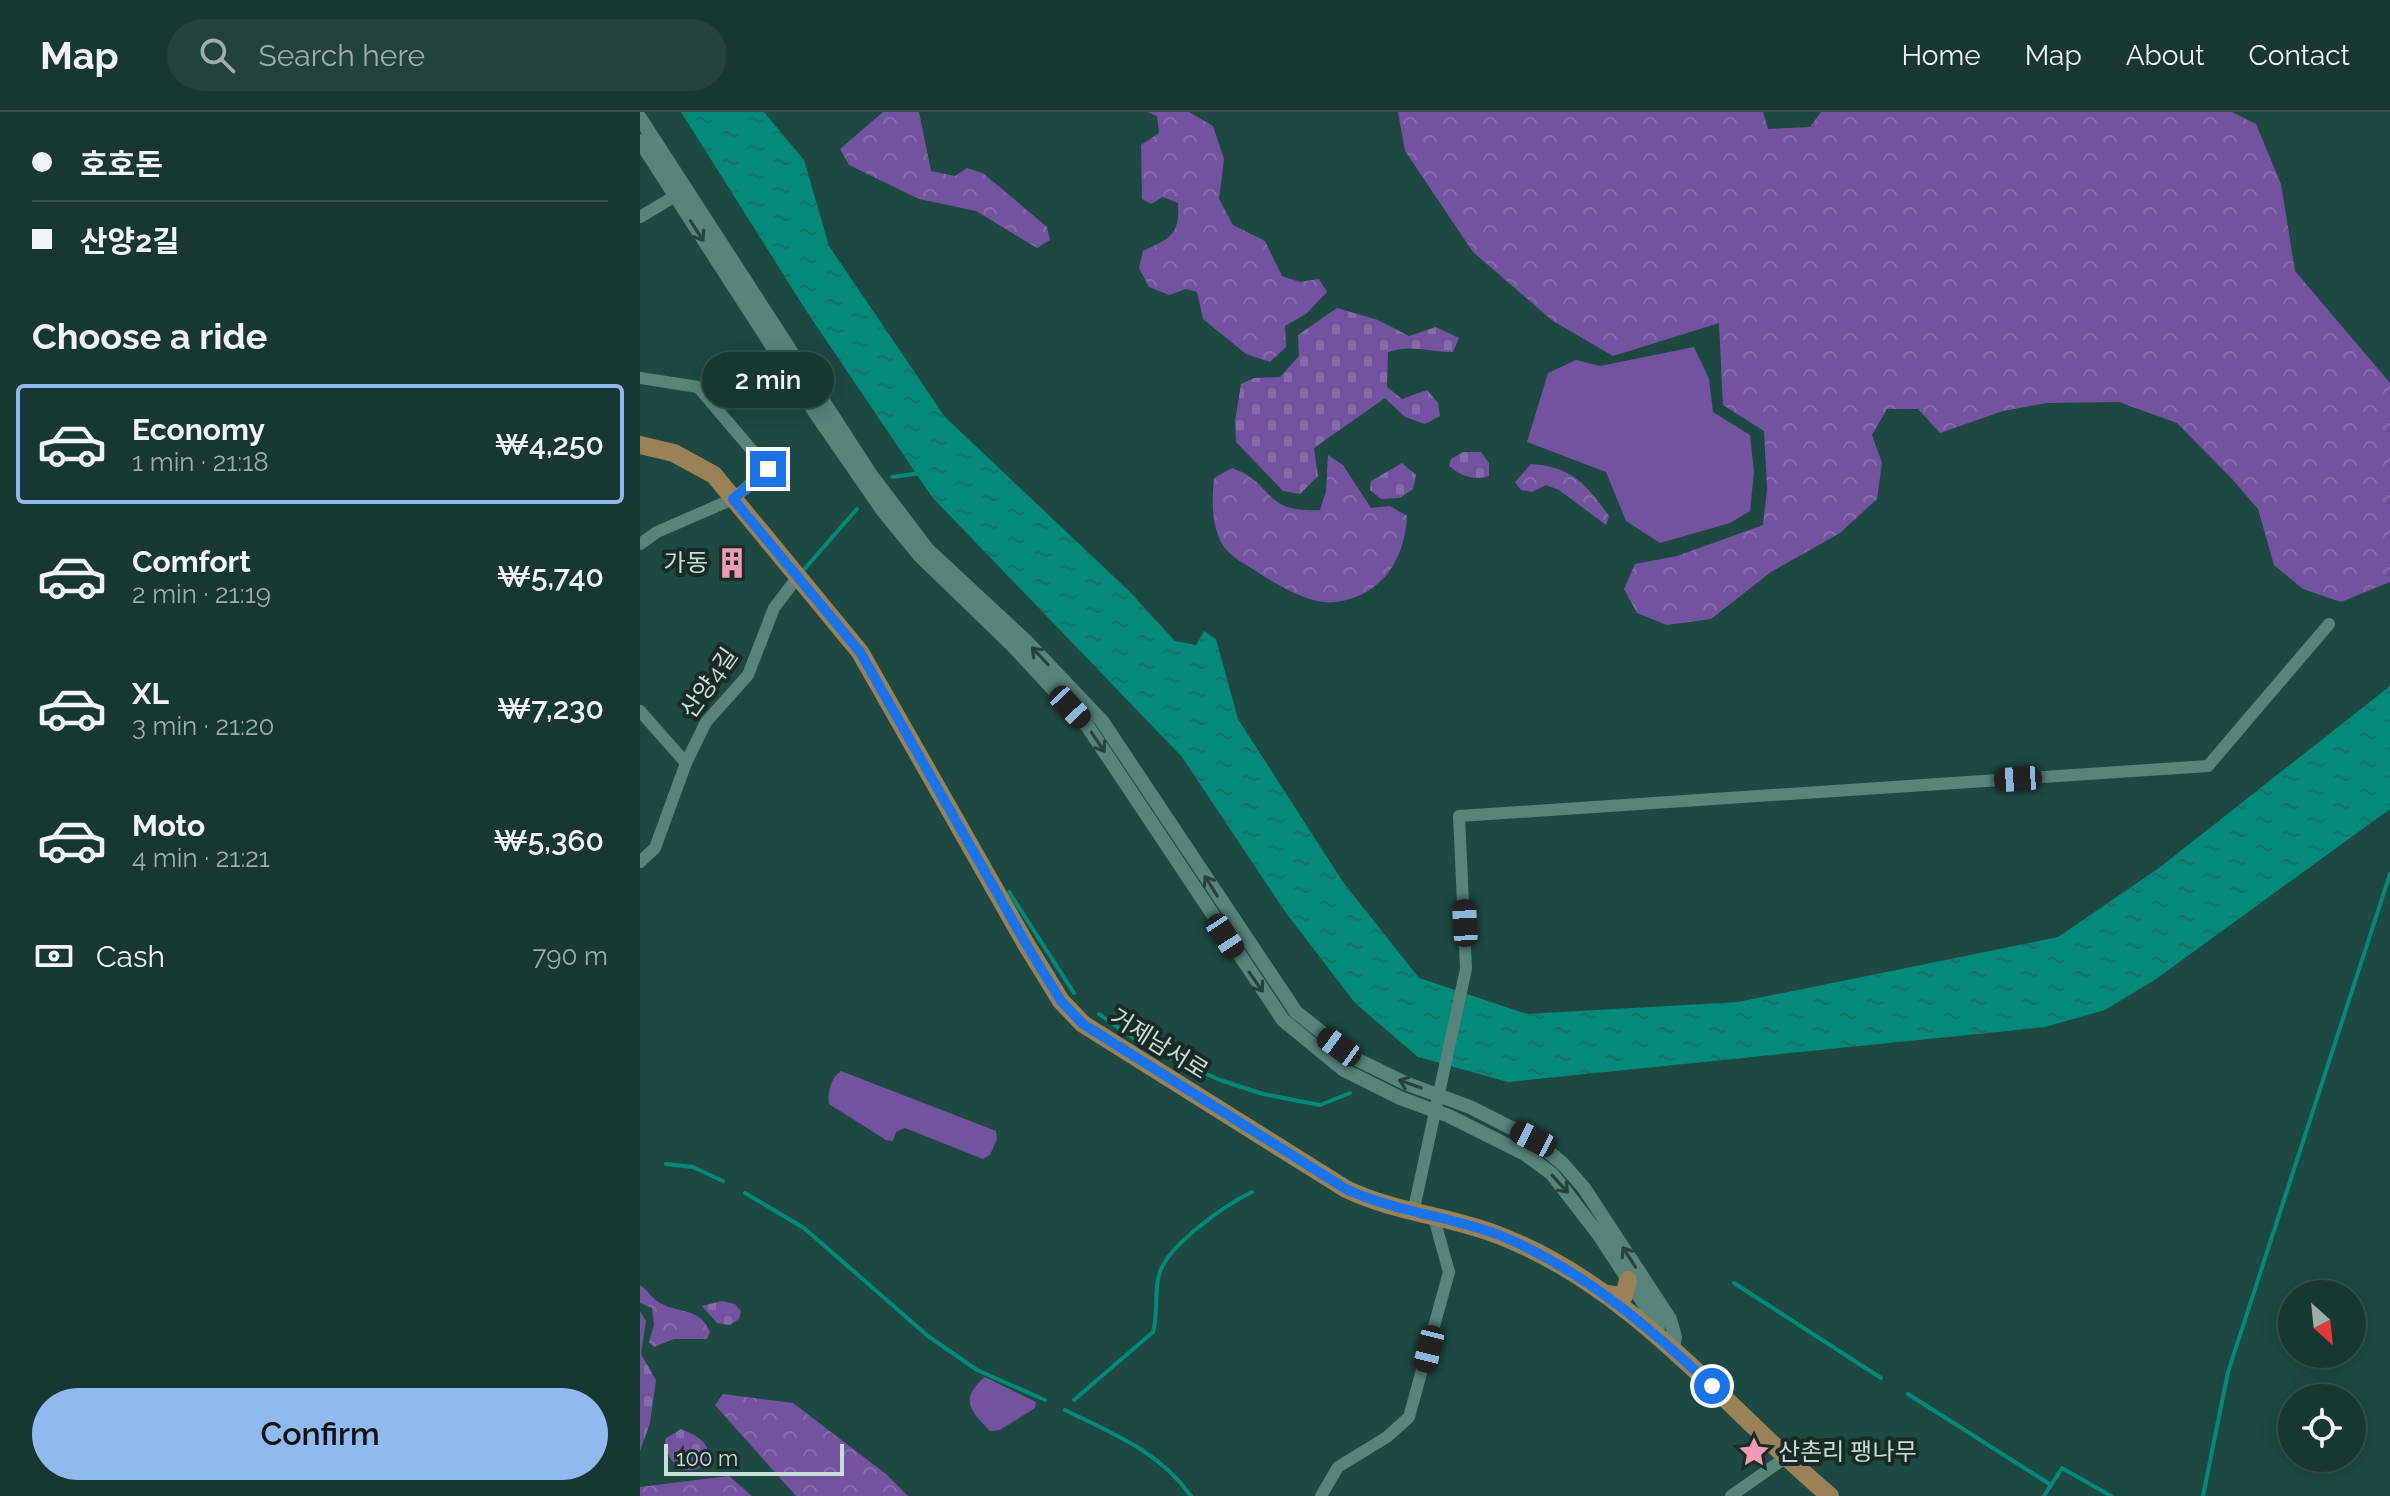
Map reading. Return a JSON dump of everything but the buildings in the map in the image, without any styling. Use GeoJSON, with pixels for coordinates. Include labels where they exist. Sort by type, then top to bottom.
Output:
{"type":"FeatureCollection","features":[{"type":"Feature","properties":{"kind":"main road","name":"거제남서로"},"geometry":{"type":"LineString","coordinates":[[640,445],[699,464],[714,475],[860,652],[1061,1001],[1083,1024],[1346,1189],[1373,1202],[1504,1237],[1607,1294],[1665,1331],[1673,1350],[1785,1458],[1830,1496]]}},
{"type":"Feature","properties":{"kind":"main road"},"geometry":{"type":"LineString","coordinates":[[1607,1294],[1624,1296],[1628,1280]]}},
{"type":"Feature","properties":{"kind":"street"},"geometry":{"type":"LineString","coordinates":[[640,118],[681,192],[883,511],[920,556],[1014,647],[1088,727],[1283,1020],[1344,1070],[1525,1154],[1552,1174],[1591,1223],[1658,1325],[1721,1393]]}},
{"type":"Feature","properties":{"kind":"street"},"geometry":{"type":"LineString","coordinates":[[640,141],[681,192],[871,475],[928,550],[1027,642],[1102,721],[1296,1012],[1354,1058],[1405,1083],[1440,1086],[1533,1139],[1563,1164],[1584,1188],[1665,1331]]}},
{"type":"Feature","properties":{"kind":"street"},"geometry":{"type":"LineString","coordinates":[[640,217],[681,192]]}},
{"type":"Feature","properties":{"kind":"street"},"geometry":{"type":"LineString","coordinates":[[640,378],[698,387],[768,469],[733,499],[657,532],[640,544]]}},
{"type":"Feature","properties":{"kind":"street","name":"산양4길"},"geometry":{"type":"LineString","coordinates":[[640,862],[655,848],[686,763],[706,722],[748,675],[774,608],[799,575]]}},
{"type":"Feature","properties":{"kind":"street"},"geometry":{"type":"LineString","coordinates":[[1413,1213],[1466,969],[1459,816],[2208,766],[2329,624]]}},
{"type":"Feature","properties":{"kind":"street"},"geometry":{"type":"LineString","coordinates":[[640,711],[686,763]]}},
{"type":"Feature","properties":{"kind":"street"},"geometry":{"type":"LineString","coordinates":[[1321,1496],[1338,1467],[1387,1437],[1409,1417],[1449,1272],[1434,1218]]}},
{"type":"Feature","properties":{"kind":"street"},"geometry":{"type":"LineString","coordinates":[[1731,1496],[1785,1458]]}},
{"type":"Feature","properties":{"kind":"green space"},"geometry":{"type":"Polygon","coordinates":[[[883,112],[919,112],[931,171],[955,176],[967,168],[983,173],[1047,227],[1050,240],[1037,248],[976,211],[919,199],[849,165],[840,149],[883,112]]]}},
{"type":"Feature","properties":{"kind":"green space"},"geometry":{"type":"Polygon","coordinates":[[[1147,112],[1189,112],[1213,126],[1224,159],[1219,199],[1233,225],[1265,241],[1282,276],[1300,282],[1319,279],[1327,292],[1306,314],[1285,326],[1286,347],[1270,362],[1246,354],[1203,319],[1197,292],[1186,289],[1169,295],[1149,287],[1139,268],[1143,251],[1171,234],[1178,214],[1178,203],[1163,197],[1151,204],[1142,199],[1141,145],[1159,133],[1157,116],[1147,112]]]}},
{"type":"Feature","properties":{"kind":"green space"},"geometry":{"type":"Polygon","coordinates":[[[1398,112],[1763,112],[1768,129],[1810,127],[1821,112],[2232,112],[2256,124],[2281,184],[2295,271],[2390,383],[2390,582],[2341,602],[2303,589],[2274,565],[2258,509],[2177,423],[2119,402],[2047,403],[2003,411],[1940,433],[1918,409],[1887,409],[1872,435],[1882,463],[1877,499],[1840,533],[1771,572],[1711,619],[1667,625],[1637,613],[1624,589],[1635,564],[1677,556],[1763,525],[1767,489],[1764,431],[1723,405],[1719,323],[1613,356],[1553,321],[1473,252],[1405,151],[1398,112]]]}},
{"type":"Feature","properties":{"kind":"green space"},"geometry":{"type":"Polygon","coordinates":[[[1337,308],[1378,320],[1409,336],[1436,327],[1459,338],[1453,352],[1413,348],[1388,352],[1387,387],[1402,399],[1427,390],[1438,403],[1440,416],[1425,424],[1405,417],[1385,398],[1314,448],[1318,476],[1300,494],[1283,491],[1236,442],[1235,421],[1241,384],[1254,378],[1280,377],[1299,356],[1298,335],[1337,308]]]}},
{"type":"Feature","properties":{"kind":"green space"},"geometry":{"type":"Polygon","coordinates":[[[1694,347],[1709,379],[1713,412],[1750,435],[1754,472],[1750,511],[1730,523],[1660,543],[1626,521],[1606,472],[1527,442],[1548,373],[1576,360],[1600,366],[1694,347]]]}},
{"type":"Feature","properties":{"kind":"green space"},"geometry":{"type":"Polygon","coordinates":[[[1463,452],[1481,452],[1489,463],[1489,476],[1468,477],[1449,466],[1451,459],[1463,452]]]}},
{"type":"Feature","properties":{"kind":"green space"},"geometry":{"type":"Polygon","coordinates":[[[1328,455],[1343,465],[1371,508],[1390,506],[1407,516],[1402,547],[1388,573],[1366,592],[1336,602],[1316,601],[1283,588],[1228,552],[1216,528],[1213,503],[1214,478],[1232,468],[1288,507],[1320,510],[1326,491],[1328,455]]]}},
{"type":"Feature","properties":{"kind":"green space"},"geometry":{"type":"Polygon","coordinates":[[[1402,463],[1416,475],[1413,489],[1400,498],[1381,499],[1370,490],[1371,481],[1402,463]]]}},
{"type":"Feature","properties":{"kind":"green space"},"geometry":{"type":"Polygon","coordinates":[[[1531,464],[1567,473],[1585,486],[1609,516],[1606,525],[1559,490],[1546,485],[1532,492],[1521,490],[1515,482],[1531,464]]]}},
{"type":"Feature","properties":{"kind":"green space"},"geometry":{"type":"Polygon","coordinates":[[[841,1071],[996,1131],[997,1139],[990,1155],[983,1159],[905,1128],[896,1132],[893,1141],[886,1140],[829,1104],[830,1086],[841,1071]]]}},
{"type":"Feature","properties":{"kind":"green space"},"geometry":{"type":"Polygon","coordinates":[[[640,1285],[660,1303],[701,1318],[710,1332],[707,1339],[674,1339],[654,1347],[649,1342],[654,1325],[652,1308],[640,1303],[640,1285]]]}},
{"type":"Feature","properties":{"kind":"green space"},"geometry":{"type":"Polygon","coordinates":[[[722,1301],[735,1304],[741,1311],[739,1319],[730,1325],[717,1323],[702,1306],[722,1301]]]}},
{"type":"Feature","properties":{"kind":"green space"},"geometry":{"type":"Polygon","coordinates":[[[640,1311],[646,1321],[641,1354],[656,1380],[650,1423],[640,1451],[640,1311]]]}},
{"type":"Feature","properties":{"kind":"green space"},"geometry":{"type":"Polygon","coordinates":[[[985,1377],[1036,1402],[1035,1408],[1000,1430],[990,1431],[970,1405],[972,1392],[985,1377]]]}},
{"type":"Feature","properties":{"kind":"green space"},"geometry":{"type":"Polygon","coordinates":[[[723,1394],[793,1403],[886,1474],[908,1496],[796,1496],[715,1405],[723,1394]]]}},
{"type":"Feature","properties":{"kind":"green space"},"geometry":{"type":"Polygon","coordinates":[[[681,1429],[705,1444],[709,1462],[693,1470],[685,1470],[673,1462],[665,1439],[681,1429]]]}},
{"type":"Feature","properties":{"kind":"green space"},"geometry":{"type":"Polygon","coordinates":[[[729,1476],[752,1496],[640,1496],[640,1487],[729,1476]]]}},
{"type":"Feature","properties":{"kind":"water"},"geometry":{"type":"Polygon","coordinates":[[[681,112],[764,112],[804,160],[829,246],[945,417],[1129,591],[1175,641],[1196,645],[1204,631],[1216,639],[1238,719],[1343,882],[1419,978],[1527,1014],[1738,1002],[2058,937],[2159,868],[2390,686],[2390,809],[2156,979],[2105,1010],[2045,1027],[1508,1082],[1418,1057],[1355,1003],[1286,913],[1182,757],[932,497],[807,312],[681,112]]]}},
{"type":"Feature","properties":{"kind":"waterway"},"geometry":{"type":"LineString","coordinates":[[892,477],[921,473]]}},
{"type":"Feature","properties":{"kind":"waterway"},"geometry":{"type":"LineString","coordinates":[[801,573],[857,509]]}},
{"type":"Feature","properties":{"kind":"waterway"},"geometry":{"type":"LineString","coordinates":[[2203,1496],[2228,1372],[2390,874]]}},
{"type":"Feature","properties":{"kind":"waterway"},"geometry":{"type":"LineString","coordinates":[[1009,892],[1074,993]]}},
{"type":"Feature","properties":{"kind":"waterway"},"geometry":{"type":"LineString","coordinates":[[1099,1014],[1148,1048],[1220,1080],[1263,1094],[1320,1105],[1350,1093]]}},
{"type":"Feature","properties":{"kind":"waterway"},"geometry":{"type":"LineString","coordinates":[[666,1164],[693,1167],[723,1181]]}},
{"type":"Feature","properties":{"kind":"waterway"},"geometry":{"type":"LineString","coordinates":[[1074,1400],[1153,1332],[1159,1276],[1176,1247],[1215,1215],[1252,1192]]}},
{"type":"Feature","properties":{"kind":"waterway"},"geometry":{"type":"LineString","coordinates":[[745,1193],[804,1228],[928,1336],[977,1370],[1045,1400]]}},
{"type":"Feature","properties":{"kind":"waterway"},"geometry":{"type":"LineString","coordinates":[[1734,1283],[1881,1378]]}},
{"type":"Feature","properties":{"kind":"waterway"},"geometry":{"type":"LineString","coordinates":[[1908,1394],[2051,1485]]}},
{"type":"Feature","properties":{"kind":"waterway"},"geometry":{"type":"LineString","coordinates":[[1065,1410],[1150,1455],[1191,1496]]}},
{"type":"Feature","properties":{"kind":"waterway"},"geometry":{"type":"LineString","coordinates":[[2044,1496],[2062,1468],[2111,1496]]}},
{"type":"Feature","properties":{"kind":"place","name":"가동"},"geometry":{"type":"Point","coordinates":[732,563]}},
{"type":"Feature","properties":{"kind":"place","name":"산촌리 팽나무"},"geometry":{"type":"Point","coordinates":[1754,1452]}},
{"type":"Feature","properties":{"kind":"route"},"geometry":{"type":"LineString","coordinates":[[768,469],[733,499],[860,652],[1026,944],[1061,1001],[1083,1024],[1346,1189],[1373,1202],[1504,1237],[1570,1271],[1607,1294],[1649,1328],[1712,1386]]}}]}
